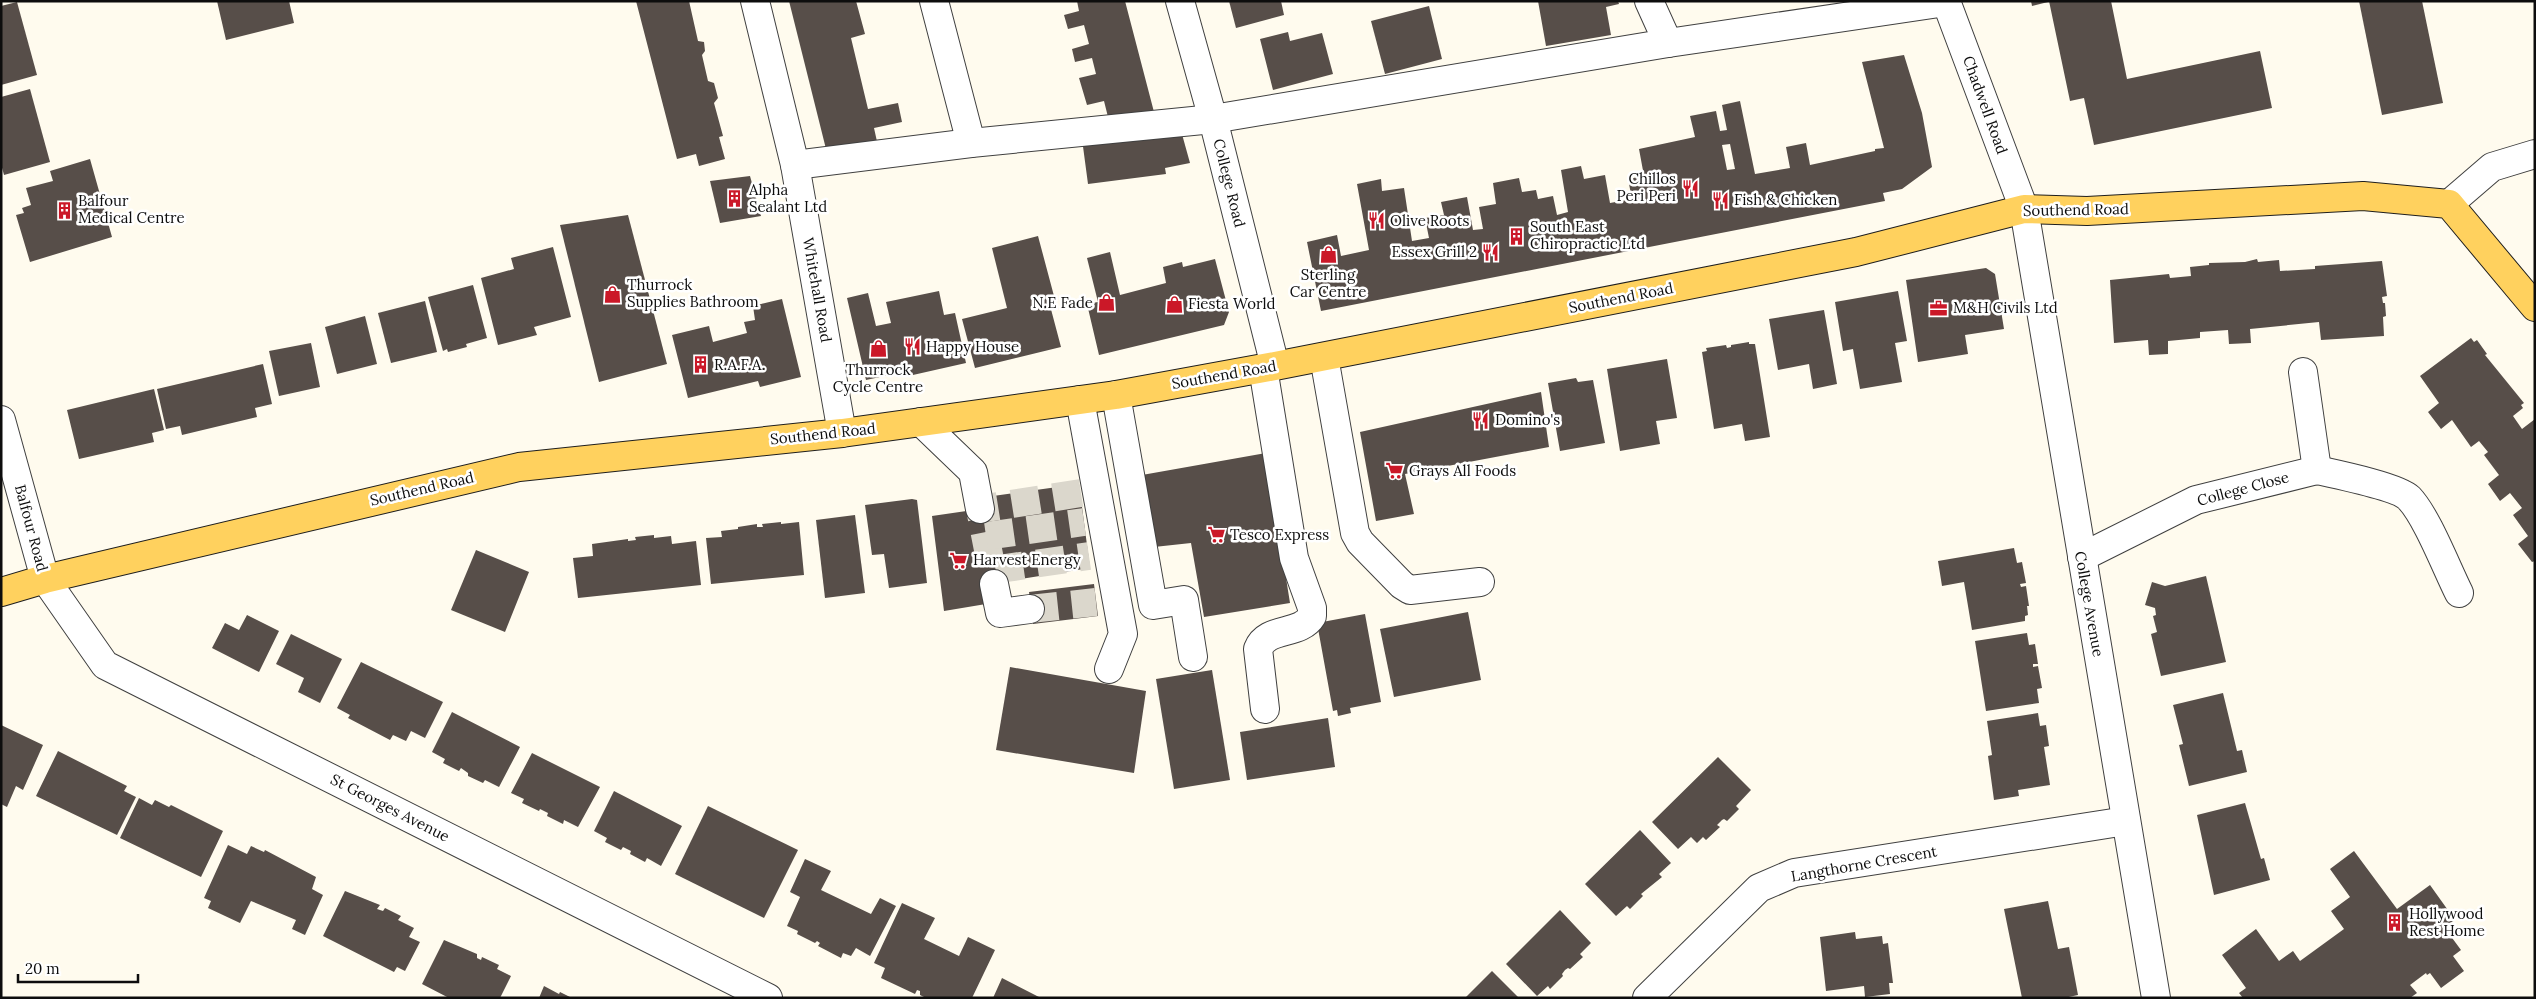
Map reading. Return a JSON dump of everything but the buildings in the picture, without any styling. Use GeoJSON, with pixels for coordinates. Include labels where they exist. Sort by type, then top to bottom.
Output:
{"type":"FeatureCollection","features":[{"type":"Feature","properties":{"kind":"main road","name":"Southend Road"},"geometry":{"type":"LineString","coordinates":[[1,592],[45,579],[519,467],[842,433],[1116,395],[1269,367],[1856,252],[2024,209],[2087,211],[2363,196],[2449,204]]}},
{"type":"Feature","properties":{"kind":"main road"},"geometry":{"type":"LineString","coordinates":[[2449,204],[2535,307]]}},
{"type":"Feature","properties":{"kind":"street","name":"Whitehall Road"},"geometry":{"type":"LineString","coordinates":[[755,1],[795,165],[842,433]]}},
{"type":"Feature","properties":{"kind":"street"},"geometry":{"type":"LineString","coordinates":[[934,1],[971,143]]}},
{"type":"Feature","properties":{"kind":"street","name":"College Road"},"geometry":{"type":"LineString","coordinates":[[1180,1],[1213,119],[1269,367],[1294,558],[1312,608],[1312,616],[1302,626],[1266,638],[1260,643],[1258,649],[1265,709]]}},
{"type":"Feature","properties":{"kind":"street"},"geometry":{"type":"LineString","coordinates":[[1649,1],[1668,44]]}},
{"type":"Feature","properties":{"kind":"street"},"geometry":{"type":"LineString","coordinates":[[795,165],[971,143],[1213,119],[1668,44],[1946,2]]}},
{"type":"Feature","properties":{"kind":"street","name":"Chadwell Road"},"geometry":{"type":"LineString","coordinates":[[1946,2],[2024,209]]}},
{"type":"Feature","properties":{"kind":"street"},"geometry":{"type":"LineString","coordinates":[[2449,204],[2492,167],[2535,154]]}},
{"type":"Feature","properties":{"kind":"street","name":"College Avenue"},"geometry":{"type":"LineString","coordinates":[[2024,209],[2157,996]]}},
{"type":"Feature","properties":{"kind":"street"},"geometry":{"type":"LineString","coordinates":[[1324,356],[1355,534],[1360,542],[1402,585],[1410,590],[1480,582]]}},
{"type":"Feature","properties":{"kind":"street"},"geometry":{"type":"LineString","coordinates":[[2303,372],[2317,470],[2379,486],[2408,496],[2424,521],[2459,593]]}},
{"type":"Feature","properties":{"kind":"street"},"geometry":{"type":"LineString","coordinates":[[1116,395],[1153,605],[1184,600],[1193,657]]}},
{"type":"Feature","properties":{"kind":"street"},"geometry":{"type":"LineString","coordinates":[[1080,400],[1092,520],[1098,555],[1106,598],[1123,634],[1109,669]]}},
{"type":"Feature","properties":{"kind":"street","name":"Balfour Road"},"geometry":{"type":"LineString","coordinates":[[1,420],[45,579]]}},
{"type":"Feature","properties":{"kind":"street"},"geometry":{"type":"LineString","coordinates":[[921,422],[973,472],[980,509]]}},
{"type":"Feature","properties":{"kind":"street","name":"College Close"},"geometry":{"type":"LineString","coordinates":[[2082,557],[2196,500],[2317,470]]}},
{"type":"Feature","properties":{"kind":"street","name":"St Georges Avenue"},"geometry":{"type":"LineString","coordinates":[[45,579],[105,665],[768,998]]}},
{"type":"Feature","properties":{"kind":"street"},"geometry":{"type":"LineString","coordinates":[[994,584],[1000,613],[1030,609]]}},
{"type":"Feature","properties":{"kind":"street","name":"Langthorne Crescent"},"geometry":{"type":"LineString","coordinates":[[1647,998],[1759,888],[1794,874],[2126,821]]}},
{"type":"Feature","properties":{"kind":"tunnel"},"geometry":{"type":"LineString","coordinates":[[1081,493],[980,509],[992,570],[1089,556]]}},
{"type":"Feature","properties":{"kind":"tunnel"},"geometry":{"type":"LineString","coordinates":[[986,536],[1084,522]]}},
{"type":"Feature","properties":{"kind":"tunnel"},"geometry":{"type":"LineString","coordinates":[[1030,609],[1096,602]]}},
{"type":"Feature","properties":{"kind":"place","name":"Chillos Peri Peri"},"geometry":{"type":"Point","coordinates":[1690,188]}},
{"type":"Feature","properties":{"kind":"place","name":"Alpha Sealant Ltd"},"geometry":{"type":"Point","coordinates":[735,199]}},
{"type":"Feature","properties":{"kind":"place","name":"Fish & Chicken"},"geometry":{"type":"Point","coordinates":[1720,200]}},
{"type":"Feature","properties":{"kind":"place","name":"Balfour Medical Centre"},"geometry":{"type":"Point","coordinates":[64,210]}},
{"type":"Feature","properties":{"kind":"place","name":"Olive Roots"},"geometry":{"type":"Point","coordinates":[1376,221]}},
{"type":"Feature","properties":{"kind":"place","name":"South East Chiropractic Ltd"},"geometry":{"type":"Point","coordinates":[1516,236]}},
{"type":"Feature","properties":{"kind":"place","name":"Essex Grill 2"},"geometry":{"type":"Point","coordinates":[1491,252]}},
{"type":"Feature","properties":{"kind":"place","name":"Sterling Car Centre"},"geometry":{"type":"Point","coordinates":[1328,254]}},
{"type":"Feature","properties":{"kind":"place","name":"Thurrock Supplies Bathroom"},"geometry":{"type":"Point","coordinates":[613,294]}},
{"type":"Feature","properties":{"kind":"place","name":"N.E Fade"},"geometry":{"type":"Point","coordinates":[1107,303]}},
{"type":"Feature","properties":{"kind":"place","name":"Fiesta World"},"geometry":{"type":"Point","coordinates":[1174,304]}},
{"type":"Feature","properties":{"kind":"place","name":"M&H Civils Ltd"},"geometry":{"type":"Point","coordinates":[1939,308]}},
{"type":"Feature","properties":{"kind":"place","name":"Happy House"},"geometry":{"type":"Point","coordinates":[912,347]}},
{"type":"Feature","properties":{"kind":"place","name":"Thurrock Cycle Centre"},"geometry":{"type":"Point","coordinates":[878,349]}},
{"type":"Feature","properties":{"kind":"place","name":"R.A.F.A."},"geometry":{"type":"Point","coordinates":[700,365]}},
{"type":"Feature","properties":{"kind":"place","name":"Domino's"},"geometry":{"type":"Point","coordinates":[1481,420]}},
{"type":"Feature","properties":{"kind":"place","name":"Grays All Foods"},"geometry":{"type":"Point","coordinates":[1395,471]}},
{"type":"Feature","properties":{"kind":"place","name":"Tesco Express"},"geometry":{"type":"Point","coordinates":[1216,535]}},
{"type":"Feature","properties":{"kind":"place","name":"Harvest Energy"},"geometry":{"type":"Point","coordinates":[959,560]}},
{"type":"Feature","properties":{"kind":"place","name":"Hollywood Rest Home"},"geometry":{"type":"Point","coordinates":[2395,923]}}]}
